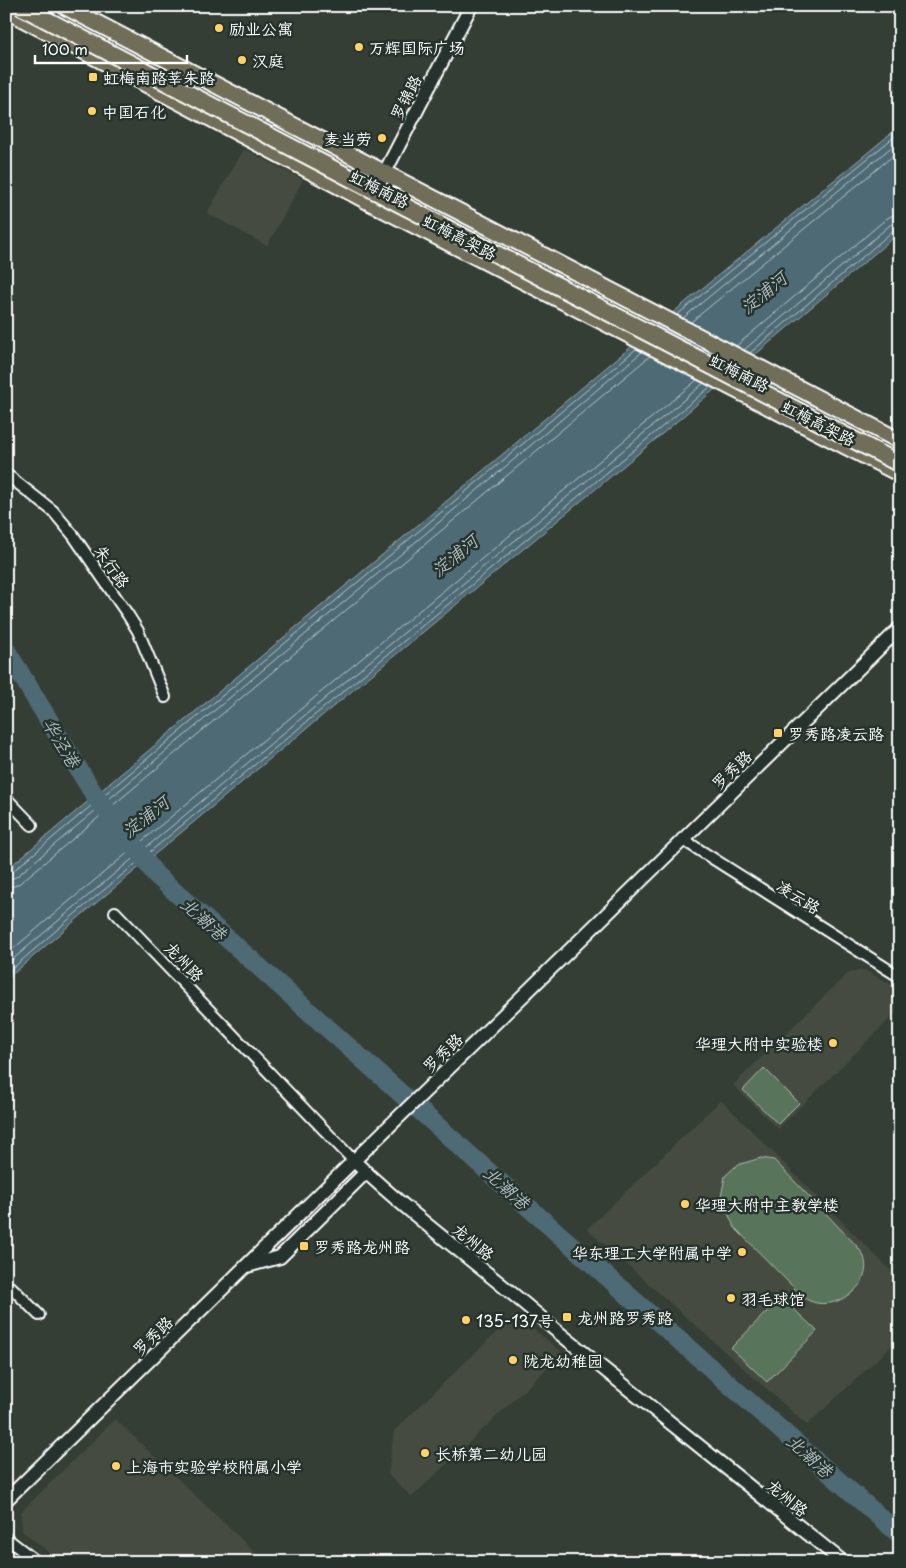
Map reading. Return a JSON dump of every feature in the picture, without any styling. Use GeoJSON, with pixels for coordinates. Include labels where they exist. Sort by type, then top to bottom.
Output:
{"type":"FeatureCollection","features":[{"type":"Feature","properties":{"kind":"highway","name":"虹梅高架路"},"geometry":{"type":"LineString","coordinates":[[20,6],[900,464]]}},
{"type":"Feature","properties":{"kind":"highway","name":"虹梅高架路"},"geometry":{"type":"LineString","coordinates":[[43,6],[898,444]]}},
{"type":"Feature","properties":{"kind":"main road","name":"虹梅南路"},"geometry":{"type":"LineString","coordinates":[[64,6],[383,173],[592,279],[898,444]]}},
{"type":"Feature","properties":{"kind":"main road","name":"虹梅南路"},"geometry":{"type":"LineString","coordinates":[[6,10],[369,202],[900,474]]}},
{"type":"Feature","properties":{"kind":"street","name":"罗锦路"},"geometry":{"type":"LineString","coordinates":[[369,202],[471,6]]}},
{"type":"Feature","properties":{"kind":"street","name":"朱行路"},"geometry":{"type":"LineString","coordinates":[[6,474],[53,511],[78,542],[138,631],[165,697]]}},
{"type":"Feature","properties":{"kind":"street","name":"罗秀路"},"geometry":{"type":"LineString","coordinates":[[6,1500],[900,628]]}},
{"type":"Feature","properties":{"kind":"street"},"geometry":{"type":"LineString","coordinates":[[6,798],[32,825]]}},
{"type":"Feature","properties":{"kind":"street","name":"凌云路"},"geometry":{"type":"LineString","coordinates":[[682,840],[900,977]]}},
{"type":"Feature","properties":{"kind":"street","name":"龙州路"},"geometry":{"type":"LineString","coordinates":[[115,912],[366,1172],[554,1328],[843,1562]]}},
{"type":"Feature","properties":{"kind":"street"},"geometry":{"type":"LineString","coordinates":[[247,1266],[280,1257],[366,1172]]}},
{"type":"Feature","properties":{"kind":"street"},"geometry":{"type":"LineString","coordinates":[[12,1288],[39,1315]]}},
{"type":"Feature","properties":{"kind":"street"},"geometry":{"type":"LineString","coordinates":[[6,1538],[37,1562]]}},
{"type":"Feature","properties":{"kind":"shaded area"},"geometry":{"type":"Polygon","coordinates":[[[244,149],[303,180],[267,246],[207,213],[244,149]]]}},
{"type":"Feature","properties":{"kind":"shaded area"},"geometry":{"type":"Polygon","coordinates":[[[865,970],[900,990],[900,1004],[897,1012],[778,1129],[733,1085],[849,972],[865,970]]]}},
{"type":"Feature","properties":{"kind":"shaded area","name":"华东理工大学附属中学"},"geometry":{"type":"Polygon","coordinates":[[[721,1100],[900,1280],[900,1338],[807,1425],[587,1229],[721,1100]]]}},
{"type":"Feature","properties":{"kind":"shaded area","name":"长桥第二幼儿园"},"geometry":{"type":"Polygon","coordinates":[[[515,1314],[563,1353],[412,1497],[388,1475],[394,1431],[515,1314]]]}},
{"type":"Feature","properties":{"kind":"shaded area","name":"上海市实验学校附属小学"},"geometry":{"type":"Polygon","coordinates":[[[115,1419],[265,1562],[61,1562],[22,1531],[21,1512],[115,1419]]]}},
{"type":"Feature","properties":{"kind":"green space"},"geometry":{"type":"Polygon","coordinates":[[[764,1068],[799,1103],[778,1124],[743,1090],[764,1068]]]}},
{"type":"Feature","properties":{"kind":"green space"},"geometry":{"type":"Polygon","coordinates":[[[761,1158],[774,1160],[862,1253],[866,1268],[863,1279],[856,1289],[847,1296],[825,1304],[803,1297],[734,1227],[721,1197],[725,1176],[737,1165],[761,1158]]]}},
{"type":"Feature","properties":{"kind":"green space"},"geometry":{"type":"Polygon","coordinates":[[[781,1297],[817,1331],[767,1382],[731,1348],[781,1297]]]}},
{"type":"Feature","properties":{"kind":"water","name":"淀浦河"},"geometry":{"type":"Polygon","coordinates":[[[900,126],[900,232],[656,439],[78,918],[6,980],[6,870],[609,365],[900,126]]]}},
{"type":"Feature","properties":{"kind":"waterway","name":"华泾港"},"geometry":{"type":"LineString","coordinates":[[6,650],[95,796],[111,816]]}},
{"type":"Feature","properties":{"kind":"waterway","name":"北潮港"},"geometry":{"type":"LineString","coordinates":[[131,842],[156,875],[900,1535]]}},
{"type":"Feature","properties":{"kind":"place","name":"励业公寓"},"geometry":{"type":"Point","coordinates":[219,28]}},
{"type":"Feature","properties":{"kind":"place","name":"万辉国际广场"},"geometry":{"type":"Point","coordinates":[359,47]}},
{"type":"Feature","properties":{"kind":"place","name":"汉庭"},"geometry":{"type":"Point","coordinates":[242,60]}},
{"type":"Feature","properties":{"kind":"place","name":"虹梅南路莘朱路"},"geometry":{"type":"Point","coordinates":[93,77]}},
{"type":"Feature","properties":{"kind":"place","name":"中国石化"},"geometry":{"type":"Point","coordinates":[92,111]}},
{"type":"Feature","properties":{"kind":"place","name":"麦当劳"},"geometry":{"type":"Point","coordinates":[382,138]}},
{"type":"Feature","properties":{"kind":"place","name":"罗秀路凌云路"},"geometry":{"type":"Point","coordinates":[778,733]}},
{"type":"Feature","properties":{"kind":"place","name":"华理大附中实验楼"},"geometry":{"type":"Point","coordinates":[833,1043]}},
{"type":"Feature","properties":{"kind":"place","name":"华理大附中主教学楼"},"geometry":{"type":"Point","coordinates":[685,1204]}},
{"type":"Feature","properties":{"kind":"place","name":"罗秀路龙州路"},"geometry":{"type":"Point","coordinates":[304,1246]}},
{"type":"Feature","properties":{"kind":"place","name":"华东理工大学附属中学"},"geometry":{"type":"Point","coordinates":[742,1252]}},
{"type":"Feature","properties":{"kind":"place","name":"羽毛球馆"},"geometry":{"type":"Point","coordinates":[731,1298]}},
{"type":"Feature","properties":{"kind":"place","name":"龙州路罗秀路"},"geometry":{"type":"Point","coordinates":[567,1317]}},
{"type":"Feature","properties":{"kind":"place","name":"135-137号"},"geometry":{"type":"Point","coordinates":[466,1320]}},
{"type":"Feature","properties":{"kind":"place","name":"陇龙幼稚园"},"geometry":{"type":"Point","coordinates":[513,1360]}},
{"type":"Feature","properties":{"kind":"place","name":"长桥第二幼儿园"},"geometry":{"type":"Point","coordinates":[425,1453]}},
{"type":"Feature","properties":{"kind":"place","name":"上海市实验学校附属小学"},"geometry":{"type":"Point","coordinates":[116,1466]}}]}
